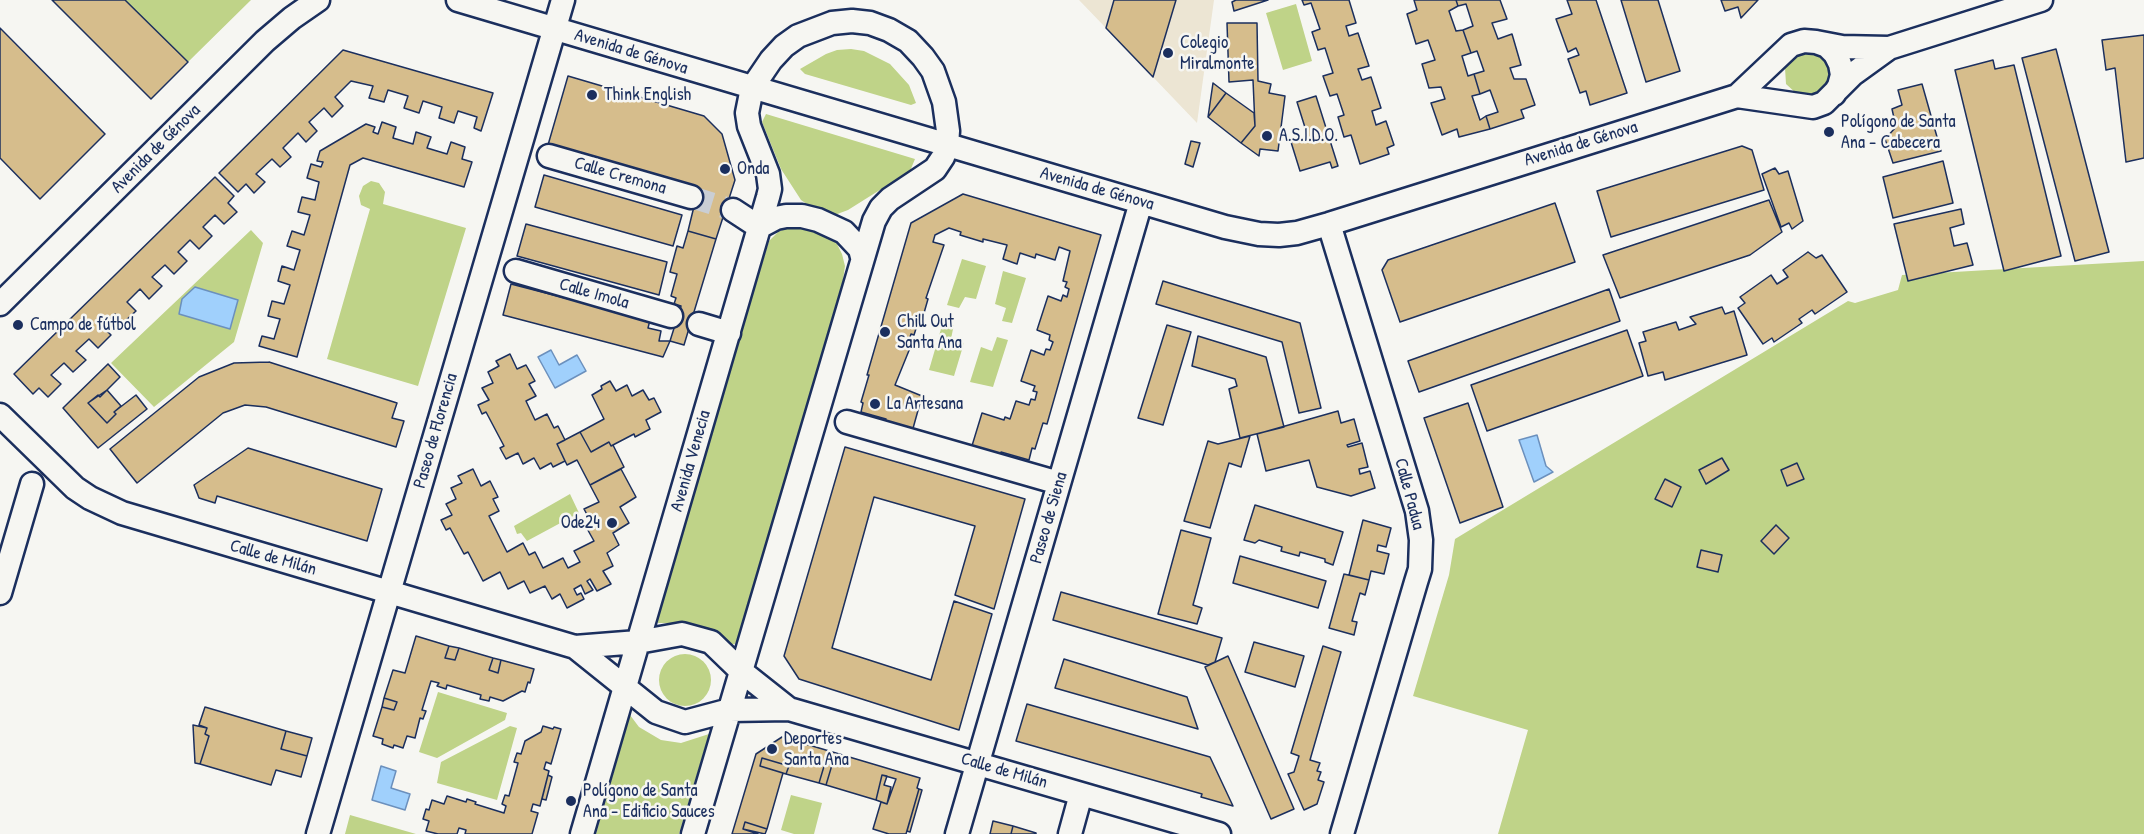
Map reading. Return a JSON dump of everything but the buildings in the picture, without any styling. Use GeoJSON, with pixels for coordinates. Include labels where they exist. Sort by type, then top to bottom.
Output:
{"type":"FeatureCollection","features":[{"type":"Feature","properties":{"kind":"street","name":"Avenida de Génova"},"geometry":{"type":"LineString","coordinates":[[0,304],[265,41],[318,0]]}},
{"type":"Feature","properties":{"kind":"street","name":"Avenida de Génova"},"geometry":{"type":"LineString","coordinates":[[458,0],[1225,227],[1259,234],[1279,235],[1297,233],[1329,224],[1737,96],[1791,45],[1803,41],[1842,47],[1889,48]]}},
{"type":"Feature","properties":{"kind":"street","name":"Paseo de Florencia"},"geometry":{"type":"LineString","coordinates":[[318,834],[563,0]]}},
{"type":"Feature","properties":{"kind":"street","name":"Avenida de Génova"},"geometry":{"type":"LineString","coordinates":[[1737,96],[1813,107],[1824,103],[1853,74],[1889,48],[2041,0]]}},
{"type":"Feature","properties":{"kind":"street"},"geometry":{"type":"LineString","coordinates":[[693,834],[874,220],[881,208],[891,199],[935,169],[947,145],[948,131],[944,102],[933,71],[908,41],[889,30],[870,23],[832,22],[798,36],[784,46],[771,60],[752,88]]}},
{"type":"Feature","properties":{"kind":"street"},"geometry":{"type":"LineString","coordinates":[[1816,42],[1827,46],[1835,54],[1840,64],[1842,75],[1833,96]]}},
{"type":"Feature","properties":{"kind":"street"},"geometry":{"type":"LineString","coordinates":[[1782,54],[1775,71],[1779,90],[1792,103],[1801,106]]}},
{"type":"Feature","properties":{"kind":"street","name":"Avenida Venecia"},"geometry":{"type":"LineString","coordinates":[[582,834],[770,189],[768,174],[749,126],[747,113],[752,88]]}},
{"type":"Feature","properties":{"kind":"street","name":"Calle Cremona"},"geometry":{"type":"LineString","coordinates":[[549,156],[691,197]]}},
{"type":"Feature","properties":{"kind":"street","name":"Paseo de Siena"},"geometry":{"type":"LineString","coordinates":[[957,834],[1141,202]]}},
{"type":"Feature","properties":{"kind":"street"},"geometry":{"type":"LineString","coordinates":[[733,210],[759,227],[776,218],[786,216],[802,216],[819,220],[844,232],[854,241],[862,257]]}},
{"type":"Feature","properties":{"kind":"street","name":"Calle Padua"},"geometry":{"type":"LineString","coordinates":[[1329,224],[1417,511],[1421,540],[1420,570],[1342,834]]}},
{"type":"Feature","properties":{"kind":"street","name":"Calle Imola"},"geometry":{"type":"LineString","coordinates":[[516,271],[671,316]]}},
{"type":"Feature","properties":{"kind":"street"},"geometry":{"type":"LineString","coordinates":[[699,324],[729,333]]}},
{"type":"Feature","properties":{"kind":"street","name":"Calle de Milán"},"geometry":{"type":"LineString","coordinates":[[0,415],[75,488],[106,506],[142,519],[575,647],[638,642]]}},
{"type":"Feature","properties":{"kind":"street"},"geometry":{"type":"LineString","coordinates":[[847,422],[1059,483]]}},
{"type":"Feature","properties":{"kind":"street"},"geometry":{"type":"LineString","coordinates":[[0,593],[32,484]]}},
{"type":"Feature","properties":{"kind":"street"},"geometry":{"type":"LineString","coordinates":[[638,642],[682,634],[711,642],[741,671]]}},
{"type":"Feature","properties":{"kind":"street","name":"Calle de Milán"},"geometry":{"type":"LineString","coordinates":[[575,647],[612,679],[624,686]]}},
{"type":"Feature","properties":{"kind":"street","name":"Calle de Milán"},"geometry":{"type":"LineString","coordinates":[[741,671],[789,709]]}},
{"type":"Feature","properties":{"kind":"street"},"geometry":{"type":"LineString","coordinates":[[624,686],[656,712],[685,722],[730,710]]}},
{"type":"Feature","properties":{"kind":"street","name":"Calle de Milán"},"geometry":{"type":"LineString","coordinates":[[730,710],[789,709],[1220,834]]}},
{"type":"Feature","properties":{"kind":"street"},"geometry":{"type":"LineString","coordinates":[[1070,834],[1081,794]]}},
{"type":"Feature","properties":{"kind":"shaded area","name":"Colegio Miralmonte"},"geometry":{"type":"Polygon","coordinates":[[[1079,0],[1214,0],[1197,123],[1153,77],[1079,0]]]}},
{"type":"Feature","properties":{"kind":"green space"},"geometry":{"type":"Polygon","coordinates":[[[125,0],[251,0],[188,62],[125,0]]]}},
{"type":"Feature","properties":{"kind":"green space"},"geometry":{"type":"Polygon","coordinates":[[[1296,4],[1312,61],[1283,70],[1266,13],[1296,4]]]}},
{"type":"Feature","properties":{"kind":"green space"},"geometry":{"type":"Polygon","coordinates":[[[851,49],[864,51],[890,64],[909,85],[916,103],[911,105],[805,74],[800,69],[826,54],[851,49]]]}},
{"type":"Feature","properties":{"kind":"green space"},"geometry":{"type":"Polygon","coordinates":[[[1800,51],[1822,54],[1832,68],[1830,84],[1816,97],[1798,95],[1786,84],[1785,68],[1788,61],[1800,51]]]}},
{"type":"Feature","properties":{"kind":"green space"},"geometry":{"type":"Polygon","coordinates":[[[766,114],[915,159],[910,171],[848,210],[832,216],[817,211],[801,200],[781,169],[762,122],[766,114]]]}},
{"type":"Feature","properties":{"kind":"green space"},"geometry":{"type":"Polygon","coordinates":[[[371,181],[379,183],[385,192],[383,204],[466,228],[418,386],[327,359],[370,209],[361,205],[359,196],[363,186],[371,181]]]}},
{"type":"Feature","properties":{"kind":"green space"},"geometry":{"type":"Polygon","coordinates":[[[802,225],[829,234],[837,244],[845,266],[843,280],[741,630],[735,644],[728,645],[711,631],[699,625],[658,623],[658,607],[769,241],[778,232],[802,225]]]}},
{"type":"Feature","properties":{"kind":"green space"},"geometry":{"type":"Polygon","coordinates":[[[251,230],[263,243],[234,342],[154,407],[111,363],[251,230]]]}},
{"type":"Feature","properties":{"kind":"green space"},"geometry":{"type":"Polygon","coordinates":[[[962,259],[986,266],[976,299],[965,297],[959,308],[947,305],[962,259]]]}},
{"type":"Feature","properties":{"kind":"green space"},"geometry":{"type":"Polygon","coordinates":[[[2144,261],[2144,834],[1498,834],[1528,730],[1413,696],[1449,575],[1455,539],[1848,301],[1855,303],[1898,290],[1902,275],[2144,261]]]}},
{"type":"Feature","properties":{"kind":"green space"},"geometry":{"type":"Polygon","coordinates":[[[1003,271],[1026,278],[1012,323],[1002,321],[1006,308],[995,304],[1003,271]]]}},
{"type":"Feature","properties":{"kind":"green space"},"geometry":{"type":"Polygon","coordinates":[[[943,322],[954,324],[951,339],[964,343],[954,376],[929,370],[943,322]]]}},
{"type":"Feature","properties":{"kind":"green space"},"geometry":{"type":"Polygon","coordinates":[[[997,337],[1008,340],[993,387],[970,382],[981,347],[992,351],[997,337]]]}},
{"type":"Feature","properties":{"kind":"green space"},"geometry":{"type":"Polygon","coordinates":[[[570,494],[579,513],[527,541],[521,533],[517,534],[514,526],[570,494]]]}},
{"type":"Feature","properties":{"kind":"green space"},"geometry":{"type":"Polygon","coordinates":[[[680,654],[690,654],[704,661],[711,680],[704,699],[690,706],[680,706],[670,702],[663,695],[659,685],[659,675],[663,665],[670,658],[680,654]]]}},
{"type":"Feature","properties":{"kind":"green space"},"geometry":{"type":"Polygon","coordinates":[[[438,692],[507,713],[505,720],[437,758],[419,752],[438,692]]]}},
{"type":"Feature","properties":{"kind":"green space"},"geometry":{"type":"Polygon","coordinates":[[[630,715],[639,727],[661,740],[681,743],[709,734],[679,834],[596,834],[630,715]]]}},
{"type":"Feature","properties":{"kind":"green space"},"geometry":{"type":"Polygon","coordinates":[[[510,726],[517,728],[497,800],[437,783],[441,762],[510,726]]]}},
{"type":"Feature","properties":{"kind":"green space"},"geometry":{"type":"Polygon","coordinates":[[[791,795],[822,803],[814,834],[794,834],[781,830],[791,795]]]}},
{"type":"Feature","properties":{"kind":"green space"},"geometry":{"type":"Polygon","coordinates":[[[350,815],[416,834],[345,834],[350,815]]]}},
{"type":"Feature","properties":{"kind":"water"},"geometry":{"type":"Polygon","coordinates":[[[195,287],[238,300],[230,329],[179,314],[182,299],[195,287]]]}},
{"type":"Feature","properties":{"kind":"water"},"geometry":{"type":"Polygon","coordinates":[[[551,350],[559,365],[577,355],[586,371],[555,388],[538,357],[551,350]]]}},
{"type":"Feature","properties":{"kind":"water"},"geometry":{"type":"Polygon","coordinates":[[[1537,435],[1546,466],[1553,472],[1534,482],[1519,440],[1537,435]]]}},
{"type":"Feature","properties":{"kind":"water"},"geometry":{"type":"Polygon","coordinates":[[[381,766],[396,771],[391,788],[410,794],[405,810],[372,800],[381,766]]]}},
{"type":"Feature","properties":{"kind":"tunnel"},"geometry":{"type":"LineString","coordinates":[[691,197],[733,210]]}},
{"type":"Feature","properties":{"kind":"place","name":"Colegio Miralmonte"},"geometry":{"type":"Point","coordinates":[1168,53]}},
{"type":"Feature","properties":{"kind":"place","name":"Think English"},"geometry":{"type":"Point","coordinates":[592,95]}},
{"type":"Feature","properties":{"kind":"place","name":"Polígono de Santa Ana - Cabecera"},"geometry":{"type":"Point","coordinates":[1829,132]}},
{"type":"Feature","properties":{"kind":"place","name":"A.S.I.D.O."},"geometry":{"type":"Point","coordinates":[1267,136]}},
{"type":"Feature","properties":{"kind":"place","name":"Onda"},"geometry":{"type":"Point","coordinates":[725,169]}},
{"type":"Feature","properties":{"kind":"place","name":"Campo de fútbol"},"geometry":{"type":"Point","coordinates":[18,325]}},
{"type":"Feature","properties":{"kind":"place","name":"Chill Out Santa Ana"},"geometry":{"type":"Point","coordinates":[885,332]}},
{"type":"Feature","properties":{"kind":"place","name":"La Artesana"},"geometry":{"type":"Point","coordinates":[875,404]}},
{"type":"Feature","properties":{"kind":"place","name":"Ode24"},"geometry":{"type":"Point","coordinates":[612,523]}},
{"type":"Feature","properties":{"kind":"place","name":"Deportes Santa Ana"},"geometry":{"type":"Point","coordinates":[772,749]}},
{"type":"Feature","properties":{"kind":"place","name":"Polígono de Santa Ana - Edificio Sauces"},"geometry":{"type":"Point","coordinates":[571,801]}}]}
